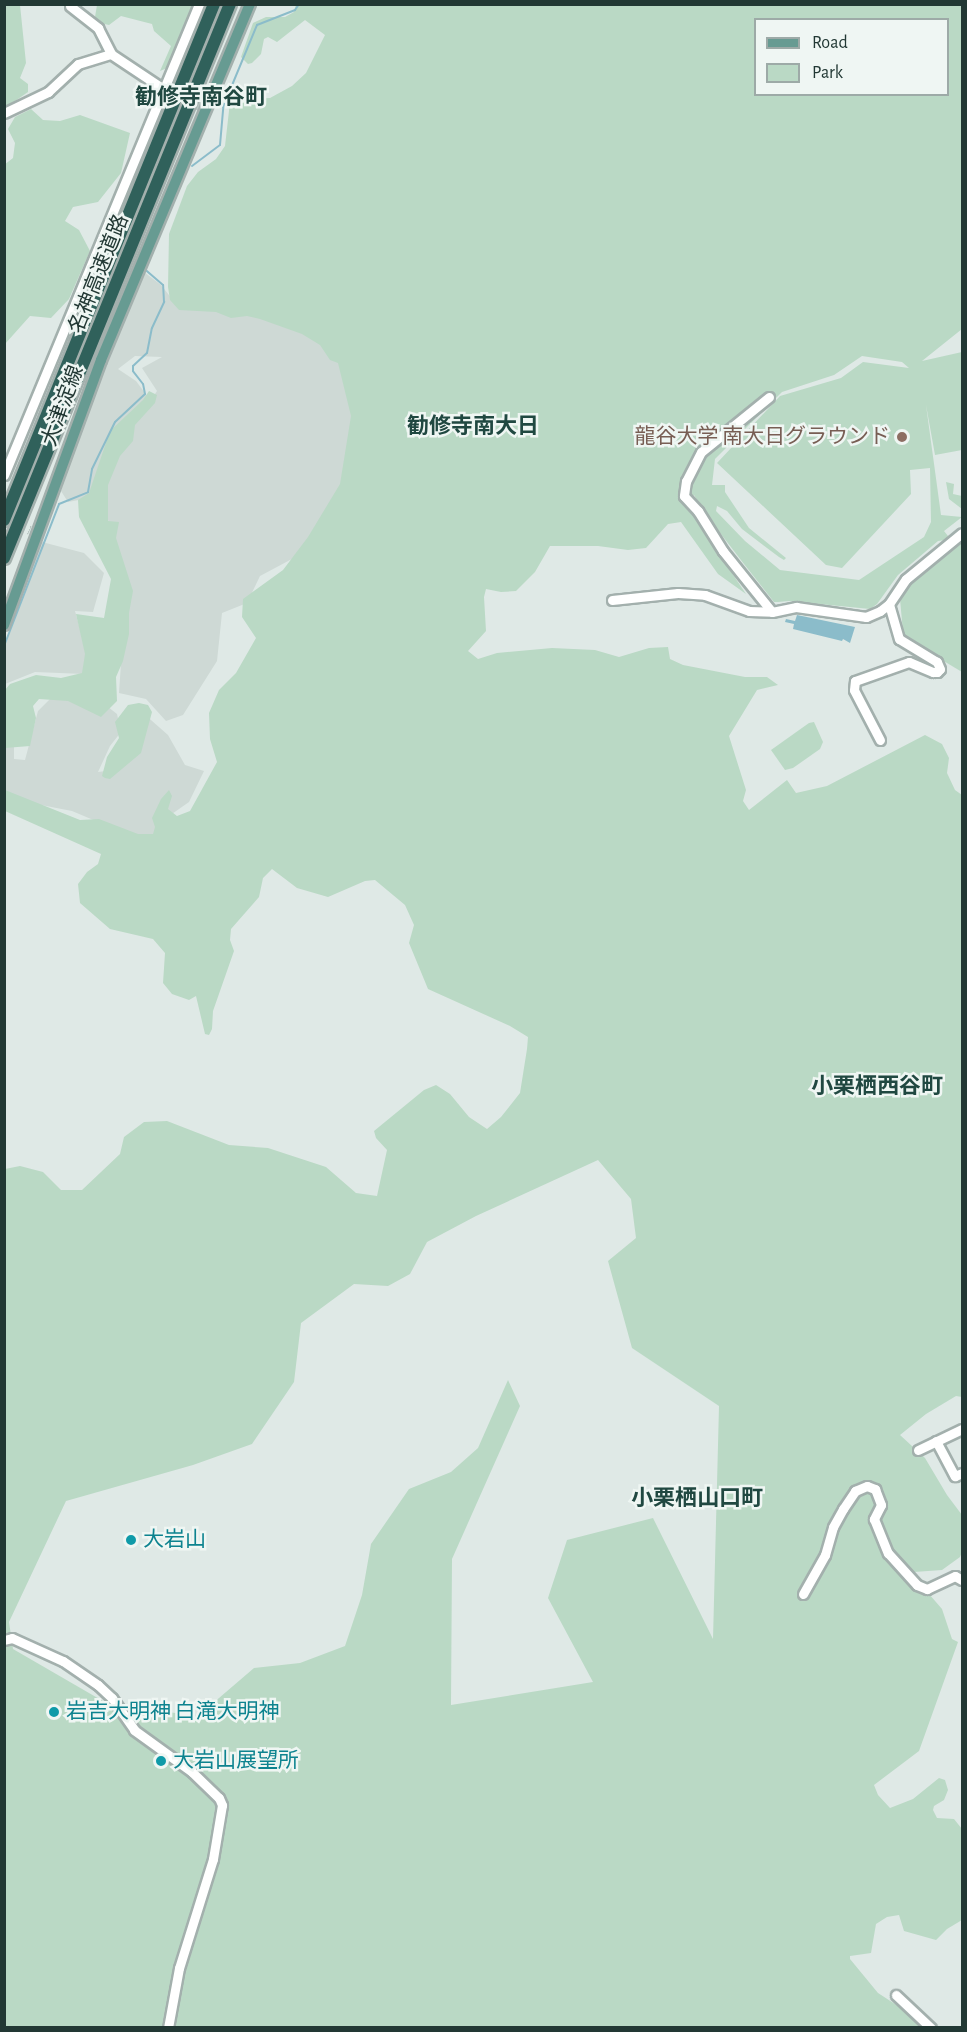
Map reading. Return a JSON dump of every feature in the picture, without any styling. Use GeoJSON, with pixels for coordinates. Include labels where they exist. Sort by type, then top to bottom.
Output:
{"type":"FeatureCollection","features":[{"type":"Feature","properties":{"kind":"highway","name":"名神高速道路"},"geometry":{"type":"LineString","coordinates":[[4,520],[214,4]]}},
{"type":"Feature","properties":{"kind":"highway","name":"名神高速道路"},"geometry":{"type":"LineString","coordinates":[[4,558],[230,4]]}},
{"type":"Feature","properties":{"kind":"main road","name":"大津淀線"},"geometry":{"type":"LineString","coordinates":[[4,625],[34,532],[101,360],[204,108],[250,4]]}},
{"type":"Feature","properties":{"kind":"street"},"geometry":{"type":"LineString","coordinates":[[4,475],[199,4]]}},
{"type":"Feature","properties":{"kind":"street"},"geometry":{"type":"LineString","coordinates":[[69,6],[98,28],[111,54],[165,90]]}},
{"type":"Feature","properties":{"kind":"street"},"geometry":{"type":"LineString","coordinates":[[4,113],[48,92],[78,64],[111,54]]}},
{"type":"Feature","properties":{"kind":"street"},"geometry":{"type":"LineString","coordinates":[[770,397],[700,452],[686,481],[684,496],[698,511],[723,551],[772,612]]}},
{"type":"Feature","properties":{"kind":"street"},"geometry":{"type":"LineString","coordinates":[[612,600],[678,593],[705,595],[749,611],[772,612],[796,607],[866,617],[889,604],[906,579],[963,533]]}},
{"type":"Feature","properties":{"kind":"street"},"geometry":{"type":"LineString","coordinates":[[880,740],[854,690],[855,681],[909,662],[933,672],[940,669],[937,662],[899,639],[889,604]]}},
{"type":"Feature","properties":{"kind":"street"},"geometry":{"type":"LineString","coordinates":[[918,1450],[963,1429]]}},
{"type":"Feature","properties":{"kind":"street"},"geometry":{"type":"LineString","coordinates":[[936,1442],[955,1476],[963,1473]]}},
{"type":"Feature","properties":{"kind":"street"},"geometry":{"type":"LineString","coordinates":[[802,1594],[825,1555],[833,1527],[843,1509],[855,1491],[867,1486],[875,1489],[881,1505],[874,1519],[888,1553],[917,1585],[927,1588],[955,1576],[963,1580]]}},
{"type":"Feature","properties":{"kind":"street"},"geometry":{"type":"LineString","coordinates":[[4,1640],[12,1638],[63,1661],[98,1685],[112,1698],[134,1730],[192,1772],[219,1798],[222,1806],[213,1859],[179,1968],[168,2028]]}},
{"type":"Feature","properties":{"kind":"street"},"geometry":{"type":"LineString","coordinates":[[896,1995],[931,2028]]}},
{"type":"Feature","properties":{"kind":"shaded area"},"geometry":{"type":"Polygon","coordinates":[[[144,272],[161,285],[176,304],[320,313],[371,426],[305,552],[260,576],[247,603],[222,613],[217,661],[183,715],[166,721],[146,699],[119,693],[126,589],[109,531],[105,483],[132,428],[157,391],[142,368],[162,357],[135,356],[118,369],[136,381],[148,397],[89,498],[68,502],[61,491],[79,431],[144,272]]]}},
{"type":"Feature","properties":{"kind":"shaded area"},"geometry":{"type":"Polygon","coordinates":[[[42,542],[84,553],[104,573],[93,612],[75,611],[87,654],[84,674],[35,672],[5,684],[4,646],[42,542]]]}},
{"type":"Feature","properties":{"kind":"shaded area"},"geometry":{"type":"Polygon","coordinates":[[[53,696],[98,699],[117,714],[121,732],[110,746],[98,772],[114,770],[143,713],[168,735],[185,765],[204,771],[189,802],[159,823],[153,837],[141,840],[72,811],[5,798],[5,742],[14,739],[14,759],[25,760],[38,711],[53,696]]]}},
{"type":"Feature","properties":{"kind":"green space"},"geometry":{"type":"Polygon","coordinates":[[[296,4],[962,5],[962,329],[922,361],[962,352],[962,450],[935,455],[926,405],[941,515],[962,517],[944,531],[948,536],[946,540],[938,541],[898,575],[877,604],[870,609],[789,601],[774,602],[704,512],[694,495],[687,506],[746,594],[718,574],[681,522],[668,524],[646,548],[628,550],[598,546],[550,546],[535,572],[516,591],[501,592],[486,589],[484,597],[486,631],[468,651],[478,659],[497,653],[552,648],[595,650],[619,657],[649,648],[668,647],[670,659],[683,665],[745,677],[767,677],[778,685],[757,690],[729,736],[746,790],[743,801],[749,810],[787,780],[796,793],[827,786],[925,735],[942,744],[949,758],[947,773],[955,790],[962,795],[962,1397],[956,1396],[926,1414],[900,1435],[925,1458],[962,1515],[960,1557],[942,1570],[914,1572],[912,1582],[929,1594],[942,1609],[952,1639],[958,1642],[919,1751],[874,1785],[878,1795],[890,1808],[913,1799],[939,1778],[945,1780],[948,1790],[944,1800],[934,1806],[933,1810],[937,1818],[954,1819],[962,1829],[962,1920],[947,1929],[936,1940],[904,1931],[899,1915],[887,1917],[876,1924],[871,1953],[850,1956],[850,1959],[878,1993],[898,2006],[921,2027],[5,2027],[5,1169],[20,1166],[43,1172],[61,1190],[82,1190],[120,1154],[124,1137],[144,1122],[167,1121],[229,1145],[268,1148],[326,1167],[356,1193],[377,1196],[387,1150],[376,1138],[374,1131],[424,1090],[436,1085],[450,1094],[469,1117],[487,1129],[501,1117],[520,1093],[527,1049],[528,1037],[510,1026],[428,989],[409,943],[414,925],[405,905],[375,880],[365,881],[328,897],[297,888],[272,869],[263,878],[259,897],[231,929],[230,940],[234,951],[213,1011],[212,1029],[209,1035],[205,1034],[196,996],[189,1000],[172,994],[163,983],[165,953],[153,939],[110,929],[80,903],[78,884],[87,872],[98,864],[101,854],[5,811],[5,790],[80,820],[99,819],[138,834],[153,834],[155,827],[152,818],[161,799],[169,790],[172,796],[168,809],[177,816],[190,811],[217,762],[210,739],[209,713],[219,690],[236,673],[256,638],[242,617],[243,599],[283,570],[308,537],[340,484],[351,416],[338,363],[330,360],[320,345],[302,334],[260,319],[247,316],[231,318],[216,312],[179,310],[170,300],[168,287],[169,234],[187,186],[198,172],[216,159],[225,146],[230,102],[236,95],[248,99],[270,98],[292,86],[306,73],[325,35],[305,20],[277,42],[268,37],[264,39],[261,54],[248,64],[241,57],[253,23],[266,17],[285,17],[294,12],[296,4]],[[862,356],[834,375],[782,392],[715,459],[712,485],[725,485],[725,492],[749,528],[786,558],[784,560],[779,557],[742,529],[727,511],[717,506],[716,511],[745,541],[780,570],[859,580],[924,537],[931,522],[930,468],[910,470],[911,494],[842,568],[826,565],[717,463],[780,396],[841,378],[863,362],[909,368],[902,362],[862,356]],[[598,1160],[476,1216],[427,1242],[410,1274],[388,1286],[354,1284],[301,1323],[294,1382],[252,1444],[193,1465],[66,1501],[9,1622],[13,1649],[108,1704],[198,1716],[254,1668],[300,1663],[345,1646],[362,1595],[371,1544],[409,1489],[451,1472],[478,1448],[508,1380],[520,1406],[452,1559],[451,1705],[593,1682],[548,1598],[567,1540],[653,1518],[713,1639],[719,1406],[632,1348],[608,1261],[636,1238],[631,1199],[598,1160]]]}},
{"type":"Feature","properties":{"kind":"green space"},"geometry":{"type":"Polygon","coordinates":[[[6,5],[20,5],[26,63],[20,78],[28,84],[28,92],[5,108],[6,5]]]}},
{"type":"Feature","properties":{"kind":"green space"},"geometry":{"type":"Polygon","coordinates":[[[97,5],[192,5],[167,68],[160,71],[171,46],[154,31],[152,24],[121,16],[109,25],[100,23],[95,17],[97,5]]]}},
{"type":"Feature","properties":{"kind":"green space"},"geometry":{"type":"Polygon","coordinates":[[[31,109],[43,120],[60,121],[80,115],[130,133],[121,173],[98,202],[73,207],[65,221],[79,230],[90,251],[69,299],[51,318],[30,316],[5,344],[4,165],[13,158],[15,143],[8,129],[15,117],[31,109]]]}},
{"type":"Feature","properties":{"kind":"green space"},"geometry":{"type":"Polygon","coordinates":[[[149,391],[157,395],[155,403],[135,425],[133,441],[120,456],[108,485],[108,521],[119,522],[116,538],[133,591],[129,613],[129,634],[123,661],[116,677],[117,701],[101,717],[68,701],[39,699],[33,706],[36,718],[30,746],[5,748],[5,690],[10,684],[36,675],[61,678],[82,673],[85,654],[76,614],[104,618],[111,579],[79,517],[78,500],[89,493],[110,431],[143,400],[149,391]]]}},
{"type":"Feature","properties":{"kind":"green space"},"geometry":{"type":"Polygon","coordinates":[[[946,482],[954,484],[953,494],[962,496],[962,509],[949,499],[946,482]]]}},
{"type":"Feature","properties":{"kind":"green space"},"geometry":{"type":"Polygon","coordinates":[[[962,539],[962,672],[907,639],[903,632],[900,599],[905,588],[962,539]]]}},
{"type":"Feature","properties":{"kind":"green space"},"geometry":{"type":"Polygon","coordinates":[[[139,703],[148,705],[152,712],[141,753],[110,779],[105,778],[102,776],[107,757],[119,738],[115,722],[128,705],[139,703]]]}},
{"type":"Feature","properties":{"kind":"green space"},"geometry":{"type":"Polygon","coordinates":[[[814,722],[823,742],[820,749],[793,768],[785,770],[771,750],[809,723],[814,722]]]}},
{"type":"Feature","properties":{"kind":"water"},"geometry":{"type":"Polygon","coordinates":[[[797,615],[855,627],[850,643],[843,639],[842,641],[793,629],[794,624],[785,622],[786,619],[795,621],[797,615]]]}},
{"type":"Feature","properties":{"kind":"waterway"},"geometry":{"type":"LineString","coordinates":[[192,166],[220,145],[223,107],[257,25],[295,10],[299,4]]}},
{"type":"Feature","properties":{"kind":"waterway"},"geometry":{"type":"LineString","coordinates":[[4,646],[59,504],[88,492],[92,469],[115,422],[145,394],[143,384],[133,371],[133,366],[147,353],[152,328],[164,302],[163,285],[146,270]]}},
{"type":"Feature","properties":{"kind":"tunnel"},"geometry":{"type":"LineString","coordinates":[[168,92],[201,107]]}},
{"type":"Feature","properties":{"kind":"tunnel"},"geometry":{"type":"LineString","coordinates":[[4,519],[30,530]]}},
{"type":"Feature","properties":{"kind":"place","name":"龍谷大学 南大日グラウンド"},"geometry":{"type":"Point","coordinates":[902,437]}},
{"type":"Feature","properties":{"kind":"place","name":"大岩山"},"geometry":{"type":"Point","coordinates":[131,1540]}},
{"type":"Feature","properties":{"kind":"place","name":"岩吉大明神 白滝大明神"},"geometry":{"type":"Point","coordinates":[54,1712]}},
{"type":"Feature","properties":{"kind":"place","name":"大岩山展望所"},"geometry":{"type":"Point","coordinates":[161,1761]}},
{"type":"Feature","properties":{"kind":"district","name":"勧修寺南谷町"},"geometry":{"type":"Point","coordinates":[201,98]}},
{"type":"Feature","properties":{"kind":"district","name":"勧修寺南大日"},"geometry":{"type":"Point","coordinates":[473,427]}},
{"type":"Feature","properties":{"kind":"district","name":"小栗栖西谷町"},"geometry":{"type":"Point","coordinates":[877,1087]}},
{"type":"Feature","properties":{"kind":"district","name":"小栗栖山口町"},"geometry":{"type":"Point","coordinates":[697,1499]}}]}
